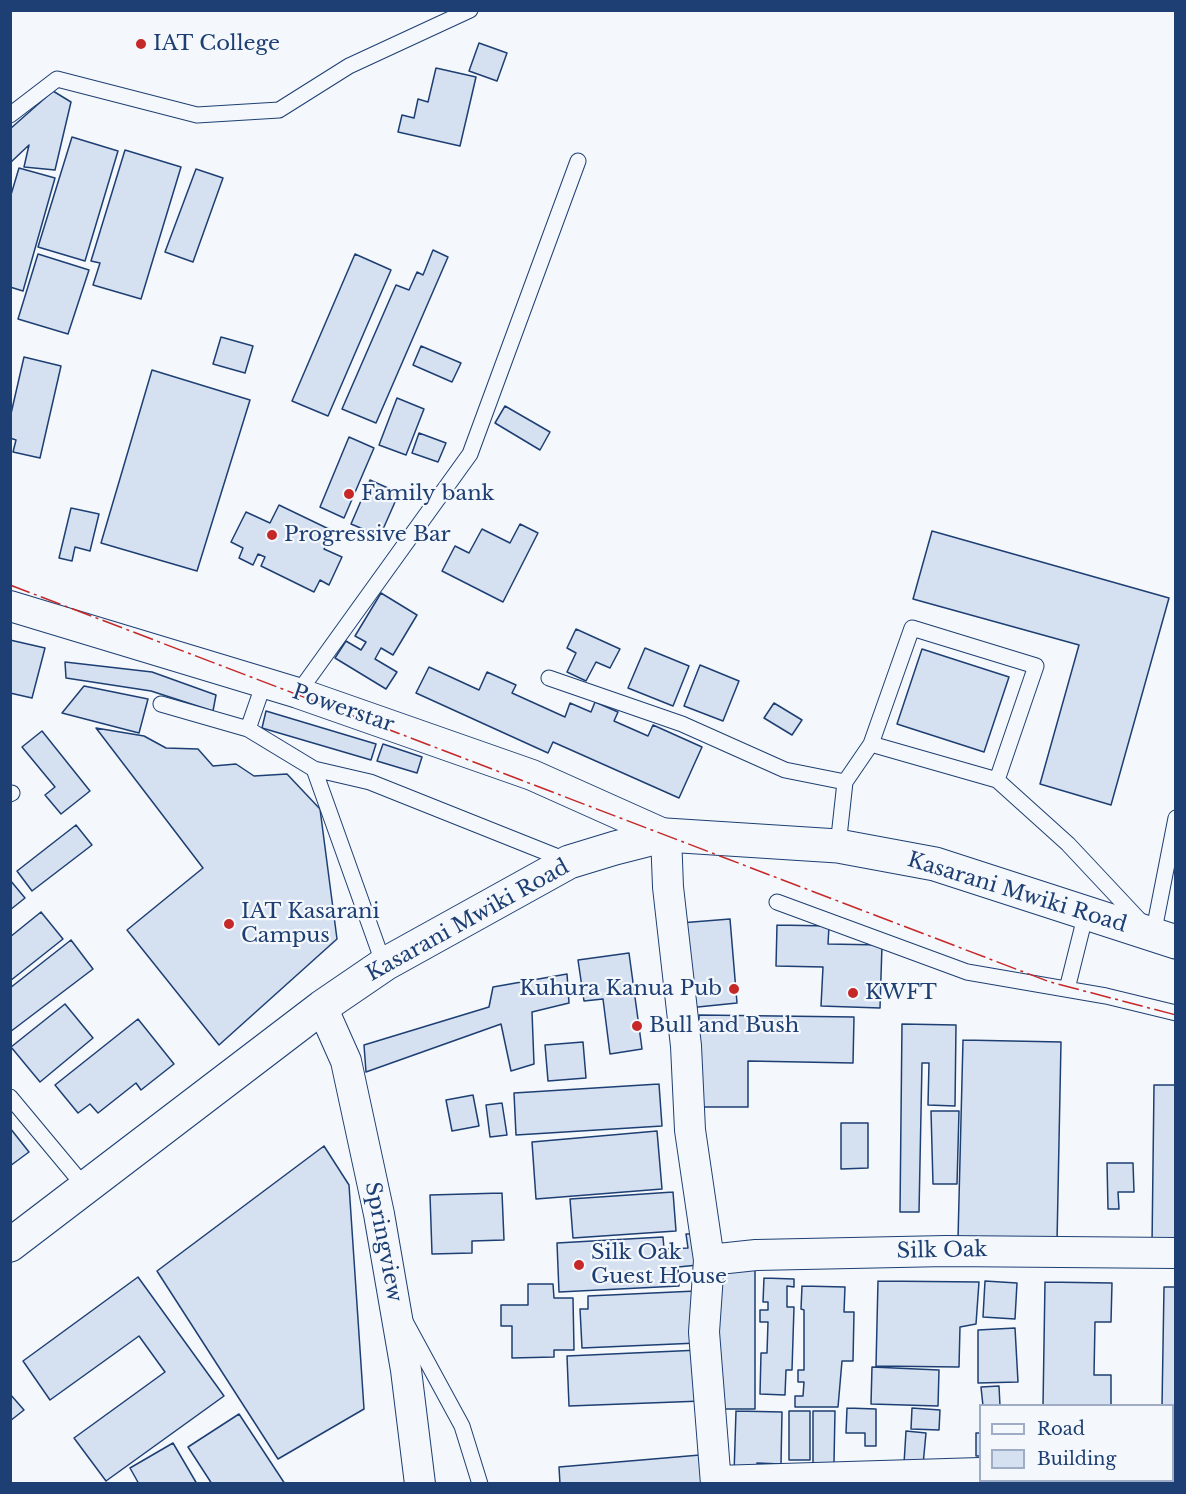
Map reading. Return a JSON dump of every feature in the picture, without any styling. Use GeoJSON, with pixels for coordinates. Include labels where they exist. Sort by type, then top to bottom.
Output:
{"type":"FeatureCollection","features":[{"type":"Feature","properties":{"kind":"main road","name":"Kasarani Mwiki Road"},"geometry":{"type":"LineString","coordinates":[[10,1245],[322,1007],[384,965],[569,862],[666,835],[838,846],[935,864],[1164,938]]}},
{"type":"Feature","properties":{"kind":"street","name":"Powerstar"},"geometry":{"type":"LineString","coordinates":[[10,606],[298,693],[532,775],[666,835]]}},
{"type":"Feature","properties":{"kind":"street"},"geometry":{"type":"LineString","coordinates":[[666,835],[668,887],[686,1046],[690,1130],[709,1260],[704,1332],[716,1482],[979,1473]]}},
{"type":"Feature","properties":{"kind":"street","name":"Springview"},"geometry":{"type":"LineString","coordinates":[[322,1007],[346,1062],[406,1370],[420,1484]]}},
{"type":"Feature","properties":{"kind":"street","name":"Silk Oak"},"geometry":{"type":"LineString","coordinates":[[709,1260],[756,1255],[946,1251],[1176,1253]]}},
{"type":"Feature","properties":{"kind":"lane"},"geometry":{"type":"LineString","coordinates":[[10,115],[57,79],[197,115],[279,110],[349,66],[470,10]]}},
{"type":"Feature","properties":{"kind":"lane"},"geometry":{"type":"LineString","coordinates":[[298,693],[470,454],[578,161]]}},
{"type":"Feature","properties":{"kind":"lane"},"geometry":{"type":"LineString","coordinates":[[838,846],[845,782],[871,744],[912,628],[1036,666],[997,780]]}},
{"type":"Feature","properties":{"kind":"lane"},"geometry":{"type":"LineString","coordinates":[[549,678],[682,724],[785,770],[845,782]]}},
{"type":"Feature","properties":{"kind":"lane"},"geometry":{"type":"LineString","coordinates":[[248,729],[264,683]]}},
{"type":"Feature","properties":{"kind":"lane"},"geometry":{"type":"LineString","coordinates":[[161,704],[248,729],[314,769],[370,782],[569,862]]}},
{"type":"Feature","properties":{"kind":"lane"},"geometry":{"type":"LineString","coordinates":[[871,744],[997,780],[1068,843],[1164,938]]}},
{"type":"Feature","properties":{"kind":"lane"},"geometry":{"type":"LineString","coordinates":[[314,769],[384,965]]}},
{"type":"Feature","properties":{"kind":"lane"},"geometry":{"type":"LineString","coordinates":[[1164,938],[1176,818]]}},
{"type":"Feature","properties":{"kind":"lane"},"geometry":{"type":"LineString","coordinates":[[777,902],[967,972],[1067,989],[1176,1013]]}},
{"type":"Feature","properties":{"kind":"lane"},"geometry":{"type":"LineString","coordinates":[[1067,989],[1086,913]]}},
{"type":"Feature","properties":{"kind":"lane"},"geometry":{"type":"LineString","coordinates":[[10,1097],[85,1187]]}},
{"type":"Feature","properties":{"kind":"lane"},"geometry":{"type":"LineString","coordinates":[[394,1302],[462,1426],[480,1484]]}},
{"type":"Feature","properties":{"kind":"building"},"geometry":{"type":"Polygon","coordinates":[[[479,43],[507,53],[497,81],[469,71],[479,43]]]}},
{"type":"Feature","properties":{"kind":"building"},"geometry":{"type":"Polygon","coordinates":[[[436,68],[476,77],[460,146],[398,132],[402,115],[414,118],[418,99],[428,102],[436,68]]]}},
{"type":"Feature","properties":{"kind":"building"},"geometry":{"type":"Polygon","coordinates":[[[53,91],[71,102],[55,170],[24,167],[29,145],[10,163],[10,129],[53,91]]]}},
{"type":"Feature","properties":{"kind":"building"},"geometry":{"type":"Polygon","coordinates":[[[72,137],[118,151],[85,261],[38,247],[72,137]]]}},
{"type":"Feature","properties":{"kind":"building"},"geometry":{"type":"Polygon","coordinates":[[[125,150],[181,167],[141,299],[93,285],[100,263],[91,261],[125,150]]]}},
{"type":"Feature","properties":{"kind":"building"},"geometry":{"type":"Polygon","coordinates":[[[19,168],[55,178],[23,291],[10,287],[10,198],[19,168]]]}},
{"type":"Feature","properties":{"kind":"building"},"geometry":{"type":"Polygon","coordinates":[[[196,169],[223,178],[193,262],[165,252],[196,169]]]}},
{"type":"Feature","properties":{"kind":"building"},"geometry":{"type":"Polygon","coordinates":[[[433,250],[448,257],[376,423],[342,409],[396,285],[409,290],[417,272],[423,275],[433,250]]]}},
{"type":"Feature","properties":{"kind":"building"},"geometry":{"type":"Polygon","coordinates":[[[38,254],[89,270],[68,334],[18,319],[38,254]]]}},
{"type":"Feature","properties":{"kind":"building"},"geometry":{"type":"Polygon","coordinates":[[[355,254],[391,270],[328,416],[292,401],[355,254]]]}},
{"type":"Feature","properties":{"kind":"building"},"geometry":{"type":"Polygon","coordinates":[[[221,337],[253,346],[245,373],[213,364],[221,337]]]}},
{"type":"Feature","properties":{"kind":"building"},"geometry":{"type":"Polygon","coordinates":[[[421,346],[461,363],[452,382],[413,365],[421,346]]]}},
{"type":"Feature","properties":{"kind":"building"},"geometry":{"type":"Polygon","coordinates":[[[24,357],[61,366],[40,458],[13,452],[16,440],[10,438],[10,418],[24,357]]]}},
{"type":"Feature","properties":{"kind":"building"},"geometry":{"type":"Polygon","coordinates":[[[152,370],[250,400],[197,571],[101,543],[152,370]]]}},
{"type":"Feature","properties":{"kind":"building"},"geometry":{"type":"Polygon","coordinates":[[[397,398],[424,409],[406,455],[379,445],[397,398]]]}},
{"type":"Feature","properties":{"kind":"building"},"geometry":{"type":"Polygon","coordinates":[[[505,406],[550,432],[540,450],[495,423],[505,406]]]}},
{"type":"Feature","properties":{"kind":"building"},"geometry":{"type":"Polygon","coordinates":[[[419,433],[446,443],[438,462],[412,453],[419,433]]]}},
{"type":"Feature","properties":{"kind":"building"},"geometry":{"type":"Polygon","coordinates":[[[349,437],[374,448],[344,518],[320,507],[349,437]]]}},
{"type":"Feature","properties":{"kind":"building"},"geometry":{"type":"Polygon","coordinates":[[[370,480],[399,493],[380,536],[351,524],[370,480]]]}},
{"type":"Feature","properties":{"kind":"building"},"geometry":{"type":"Polygon","coordinates":[[[279,505],[333,531],[324,549],[342,557],[329,585],[320,580],[314,592],[261,566],[265,557],[258,554],[253,565],[239,558],[243,548],[231,542],[246,512],[270,523],[279,505]]]}},
{"type":"Feature","properties":{"kind":"building"},"geometry":{"type":"Polygon","coordinates":[[[71,508],[99,514],[90,551],[75,547],[72,561],[59,558],[71,508]]]}},
{"type":"Feature","properties":{"kind":"building"},"geometry":{"type":"Polygon","coordinates":[[[520,524],[538,533],[503,602],[442,571],[455,546],[469,553],[482,529],[510,543],[520,524]]]}},
{"type":"Feature","properties":{"kind":"building"},"geometry":{"type":"Polygon","coordinates":[[[932,531],[1169,598],[1111,805],[1040,784],[1079,645],[913,599],[932,531]]]}},
{"type":"Feature","properties":{"kind":"building"},"geometry":{"type":"Polygon","coordinates":[[[381,593],[417,615],[393,655],[381,648],[375,659],[397,672],[386,689],[335,658],[346,641],[361,650],[366,642],[355,636],[381,593]]]}},
{"type":"Feature","properties":{"kind":"building"},"geometry":{"type":"Polygon","coordinates":[[[576,629],[620,649],[610,668],[596,662],[586,681],[567,672],[576,653],[567,648],[576,629]]]}},
{"type":"Feature","properties":{"kind":"building"},"geometry":{"type":"Polygon","coordinates":[[[10,640],[45,648],[32,698],[10,693],[10,640]]]}},
{"type":"Feature","properties":{"kind":"building"},"geometry":{"type":"Polygon","coordinates":[[[645,648],[689,666],[673,706],[628,688],[645,648]]]}},
{"type":"Feature","properties":{"kind":"building"},"geometry":{"type":"Polygon","coordinates":[[[922,649],[1009,677],[984,752],[897,724],[922,649]]]}},
{"type":"Feature","properties":{"kind":"building"},"geometry":{"type":"Polygon","coordinates":[[[65,662],[152,672],[216,695],[213,711],[151,691],[66,678],[65,662]]]}},
{"type":"Feature","properties":{"kind":"building"},"geometry":{"type":"Polygon","coordinates":[[[700,665],[739,681],[723,721],[684,706],[700,665]]]}},
{"type":"Feature","properties":{"kind":"building"},"geometry":{"type":"Polygon","coordinates":[[[429,667],[479,690],[487,672],[516,685],[512,693],[565,717],[570,703],[591,712],[595,702],[618,712],[614,721],[648,736],[653,725],[702,747],[679,798],[553,742],[548,753],[416,693],[429,667]]]}},
{"type":"Feature","properties":{"kind":"building"},"geometry":{"type":"Polygon","coordinates":[[[84,686],[148,699],[139,733],[62,713],[84,686]]]}},
{"type":"Feature","properties":{"kind":"building"},"geometry":{"type":"Polygon","coordinates":[[[774,703],[802,720],[792,735],[764,718],[774,703]]]}},
{"type":"Feature","properties":{"kind":"building"},"geometry":{"type":"Polygon","coordinates":[[[266,711],[376,744],[371,760],[262,728],[266,711]]]}},
{"type":"Feature","properties":{"kind":"building"},"geometry":{"type":"Polygon","coordinates":[[[96,728],[144,736],[166,748],[198,749],[213,766],[236,764],[254,776],[287,774],[320,809],[337,939],[219,1045],[127,930],[203,868],[96,728]]]}},
{"type":"Feature","properties":{"kind":"building"},"geometry":{"type":"Polygon","coordinates":[[[42,731],[90,791],[61,814],[45,795],[55,787],[22,747],[42,731]]]}},
{"type":"Feature","properties":{"kind":"building"},"geometry":{"type":"Polygon","coordinates":[[[383,744],[422,757],[417,773],[377,761],[383,744]]]}},
{"type":"Feature","properties":{"kind":"building"},"geometry":{"type":"Polygon","coordinates":[[[76,825],[92,845],[32,891],[17,871],[76,825]]]}},
{"type":"Feature","properties":{"kind":"building"},"geometry":{"type":"Polygon","coordinates":[[[10,880],[25,898],[10,910],[10,880]]]}},
{"type":"Feature","properties":{"kind":"building"},"geometry":{"type":"Polygon","coordinates":[[[41,912],[63,939],[10,981],[10,937],[41,912]]]}},
{"type":"Feature","properties":{"kind":"building"},"geometry":{"type":"Polygon","coordinates":[[[730,919],[737,1003],[688,1008],[680,923],[730,919]]]}},
{"type":"Feature","properties":{"kind":"building"},"geometry":{"type":"Polygon","coordinates":[[[777,925],[829,926],[828,944],[882,945],[880,1008],[821,1006],[823,967],[776,966],[777,925]]]}},
{"type":"Feature","properties":{"kind":"building"},"geometry":{"type":"Polygon","coordinates":[[[71,940],[93,969],[10,1032],[10,988],[71,940]]]}},
{"type":"Feature","properties":{"kind":"building"},"geometry":{"type":"Polygon","coordinates":[[[629,953],[642,1049],[610,1054],[603,999],[584,1001],[578,960],[629,953]]]}},
{"type":"Feature","properties":{"kind":"building"},"geometry":{"type":"Polygon","coordinates":[[[567,974],[569,1003],[532,1012],[534,1064],[511,1071],[501,1024],[366,1072],[364,1045],[489,1007],[493,987],[567,974]]]}},
{"type":"Feature","properties":{"kind":"building"},"geometry":{"type":"Polygon","coordinates":[[[65,1004],[93,1038],[40,1082],[11,1047],[65,1004]]]}},
{"type":"Feature","properties":{"kind":"building"},"geometry":{"type":"Polygon","coordinates":[[[699,1015],[854,1017],[853,1063],[748,1061],[748,1107],[698,1107],[699,1015]]]}},
{"type":"Feature","properties":{"kind":"building"},"geometry":{"type":"Polygon","coordinates":[[[138,1019],[174,1064],[141,1090],[136,1083],[98,1113],[90,1104],[78,1113],[55,1085],[138,1019]]]}},
{"type":"Feature","properties":{"kind":"building"},"geometry":{"type":"Polygon","coordinates":[[[902,1024],[956,1025],[955,1106],[928,1105],[929,1063],[922,1063],[919,1212],[900,1212],[902,1024]]]}},
{"type":"Feature","properties":{"kind":"building"},"geometry":{"type":"Polygon","coordinates":[[[963,1040],[1061,1042],[1057,1242],[958,1239],[963,1040]]]}},
{"type":"Feature","properties":{"kind":"building"},"geometry":{"type":"Polygon","coordinates":[[[583,1042],[586,1078],[548,1081],[545,1045],[583,1042]]]}},
{"type":"Feature","properties":{"kind":"building"},"geometry":{"type":"Polygon","coordinates":[[[659,1084],[662,1126],[516,1135],[514,1093],[659,1084]]]}},
{"type":"Feature","properties":{"kind":"building"},"geometry":{"type":"Polygon","coordinates":[[[1154,1085],[1176,1085],[1176,1245],[1152,1245],[1154,1085]]]}},
{"type":"Feature","properties":{"kind":"building"},"geometry":{"type":"Polygon","coordinates":[[[473,1095],[479,1126],[452,1131],[446,1100],[473,1095]]]}},
{"type":"Feature","properties":{"kind":"building"},"geometry":{"type":"Polygon","coordinates":[[[502,1103],[507,1135],[490,1137],[486,1105],[502,1103]]]}},
{"type":"Feature","properties":{"kind":"building"},"geometry":{"type":"Polygon","coordinates":[[[931,1111],[959,1111],[957,1184],[933,1184],[931,1111]]]}},
{"type":"Feature","properties":{"kind":"building"},"geometry":{"type":"Polygon","coordinates":[[[841,1123],[868,1123],[868,1168],[841,1169],[841,1123]]]}},
{"type":"Feature","properties":{"kind":"building"},"geometry":{"type":"Polygon","coordinates":[[[10,1128],[29,1152],[10,1166],[10,1128]]]}},
{"type":"Feature","properties":{"kind":"building"},"geometry":{"type":"Polygon","coordinates":[[[657,1131],[662,1189],[536,1199],[532,1142],[657,1131]]]}},
{"type":"Feature","properties":{"kind":"building"},"geometry":{"type":"Polygon","coordinates":[[[324,1146],[349,1185],[364,1409],[278,1459],[157,1271],[324,1146]]]}},
{"type":"Feature","properties":{"kind":"building"},"geometry":{"type":"Polygon","coordinates":[[[1107,1163],[1133,1163],[1134,1192],[1118,1192],[1119,1209],[1108,1209],[1107,1163]]]}},
{"type":"Feature","properties":{"kind":"building"},"geometry":{"type":"Polygon","coordinates":[[[673,1192],[676,1231],[573,1238],[570,1199],[673,1192]]]}},
{"type":"Feature","properties":{"kind":"building"},"geometry":{"type":"Polygon","coordinates":[[[502,1193],[504,1240],[472,1241],[472,1253],[432,1254],[430,1195],[502,1193]]]}},
{"type":"Feature","properties":{"kind":"building"},"geometry":{"type":"Polygon","coordinates":[[[686,1234],[702,1234],[698,1265],[678,1267],[679,1286],[559,1292],[557,1243],[663,1237],[664,1249],[688,1248],[686,1234]]]}},
{"type":"Feature","properties":{"kind":"building"},"geometry":{"type":"Polygon","coordinates":[[[712,1270],[755,1270],[755,1409],[713,1409],[712,1270]]]}},
{"type":"Feature","properties":{"kind":"building"},"geometry":{"type":"Polygon","coordinates":[[[138,1277],[224,1396],[106,1481],[74,1438],[165,1372],[139,1336],[50,1400],[23,1361],[138,1277]]]}},
{"type":"Feature","properties":{"kind":"building"},"geometry":{"type":"Polygon","coordinates":[[[764,1278],[794,1279],[794,1287],[787,1286],[787,1307],[794,1307],[792,1370],[786,1370],[785,1395],[760,1394],[761,1353],[767,1353],[768,1322],[760,1322],[760,1310],[768,1310],[768,1302],[763,1302],[764,1278]]]}},
{"type":"Feature","properties":{"kind":"building"},"geometry":{"type":"Polygon","coordinates":[[[878,1281],[979,1282],[976,1324],[960,1327],[959,1367],[876,1366],[878,1281]]]}},
{"type":"Feature","properties":{"kind":"building"},"geometry":{"type":"Polygon","coordinates":[[[985,1281],[1017,1283],[1015,1319],[983,1317],[985,1281]]]}},
{"type":"Feature","properties":{"kind":"building"},"geometry":{"type":"Polygon","coordinates":[[[1045,1282],[1112,1283],[1111,1322],[1095,1322],[1094,1375],[1111,1375],[1111,1404],[1043,1404],[1045,1282]]]}},
{"type":"Feature","properties":{"kind":"building"},"geometry":{"type":"Polygon","coordinates":[[[528,1284],[553,1284],[554,1298],[573,1298],[574,1350],[554,1350],[554,1357],[512,1358],[512,1326],[501,1326],[501,1305],[528,1305],[528,1284]]]}},
{"type":"Feature","properties":{"kind":"building"},"geometry":{"type":"Polygon","coordinates":[[[802,1286],[845,1287],[844,1312],[854,1312],[853,1361],[842,1361],[838,1407],[795,1407],[795,1396],[803,1396],[804,1382],[798,1382],[798,1370],[804,1370],[802,1286]]]}},
{"type":"Feature","properties":{"kind":"building"},"geometry":{"type":"Polygon","coordinates":[[[1164,1287],[1176,1287],[1176,1407],[1174,1404],[1162,1404],[1164,1287]]]}},
{"type":"Feature","properties":{"kind":"building"},"geometry":{"type":"Polygon","coordinates":[[[696,1291],[698,1343],[582,1348],[580,1309],[588,1309],[588,1296],[696,1291]]]}},
{"type":"Feature","properties":{"kind":"building"},"geometry":{"type":"Polygon","coordinates":[[[1015,1328],[1018,1382],[978,1383],[978,1330],[1015,1328]]]}},
{"type":"Feature","properties":{"kind":"building"},"geometry":{"type":"Polygon","coordinates":[[[700,1350],[702,1401],[569,1406],[567,1356],[700,1350]]]}},
{"type":"Feature","properties":{"kind":"building"},"geometry":{"type":"Polygon","coordinates":[[[872,1367],[939,1370],[938,1406],[871,1404],[872,1367]]]}},
{"type":"Feature","properties":{"kind":"building"},"geometry":{"type":"Polygon","coordinates":[[[999,1386],[1000,1404],[983,1404],[981,1387],[999,1386]]]}},
{"type":"Feature","properties":{"kind":"building"},"geometry":{"type":"Polygon","coordinates":[[[10,1394],[24,1410],[10,1421],[10,1394]]]}},
{"type":"Feature","properties":{"kind":"building"},"geometry":{"type":"Polygon","coordinates":[[[847,1408],[876,1409],[876,1446],[865,1446],[865,1433],[846,1433],[847,1408]]]}},
{"type":"Feature","properties":{"kind":"building"},"geometry":{"type":"Polygon","coordinates":[[[912,1408],[940,1410],[939,1430],[911,1429],[912,1408]]]}},
{"type":"Feature","properties":{"kind":"building"},"geometry":{"type":"Polygon","coordinates":[[[736,1411],[782,1412],[781,1464],[757,1463],[757,1475],[734,1474],[736,1411]]]}},
{"type":"Feature","properties":{"kind":"building"},"geometry":{"type":"Polygon","coordinates":[[[789,1411],[810,1411],[810,1460],[789,1460],[789,1411]]]}},
{"type":"Feature","properties":{"kind":"building"},"geometry":{"type":"Polygon","coordinates":[[[813,1411],[835,1411],[834,1463],[813,1463],[813,1411]]]}},
{"type":"Feature","properties":{"kind":"building"},"geometry":{"type":"Polygon","coordinates":[[[239,1414],[285,1484],[212,1484],[188,1447],[239,1414]]]}},
{"type":"Feature","properties":{"kind":"building"},"geometry":{"type":"Polygon","coordinates":[[[906,1431],[926,1433],[923,1465],[904,1464],[906,1431]]]}},
{"type":"Feature","properties":{"kind":"building"},"geometry":{"type":"Polygon","coordinates":[[[976,1433],[979,1433],[979,1456],[976,1456],[976,1433]]]}},
{"type":"Feature","properties":{"kind":"building"},"geometry":{"type":"Polygon","coordinates":[[[173,1443],[197,1484],[139,1484],[130,1468],[173,1443]]]}},
{"type":"Feature","properties":{"kind":"building"},"geometry":{"type":"Polygon","coordinates":[[[700,1455],[702,1484],[560,1484],[559,1467],[700,1455]]]}},
{"type":"Feature","properties":{"kind":"power"},"geometry":{"type":"LineString","coordinates":[[10,585],[1050,982],[1176,1015]]}},
{"type":"Feature","properties":{"kind":"place","name":"IAT College"},"geometry":{"type":"Point","coordinates":[141,44]}},
{"type":"Feature","properties":{"kind":"place","name":"Family bank"},"geometry":{"type":"Point","coordinates":[349,494]}},
{"type":"Feature","properties":{"kind":"place","name":"Progressive Bar"},"geometry":{"type":"Point","coordinates":[272,535]}},
{"type":"Feature","properties":{"kind":"place","name":"IAT Kasarani Campus"},"geometry":{"type":"Point","coordinates":[229,924]}},
{"type":"Feature","properties":{"kind":"place","name":"Kuhura Kanua Pub"},"geometry":{"type":"Point","coordinates":[734,989]}},
{"type":"Feature","properties":{"kind":"place","name":"KWFT"},"geometry":{"type":"Point","coordinates":[853,993]}},
{"type":"Feature","properties":{"kind":"place","name":"Bull and Bush"},"geometry":{"type":"Point","coordinates":[637,1026]}},
{"type":"Feature","properties":{"kind":"place","name":"Silk Oak Guest House"},"geometry":{"type":"Point","coordinates":[579,1265]}}]}
